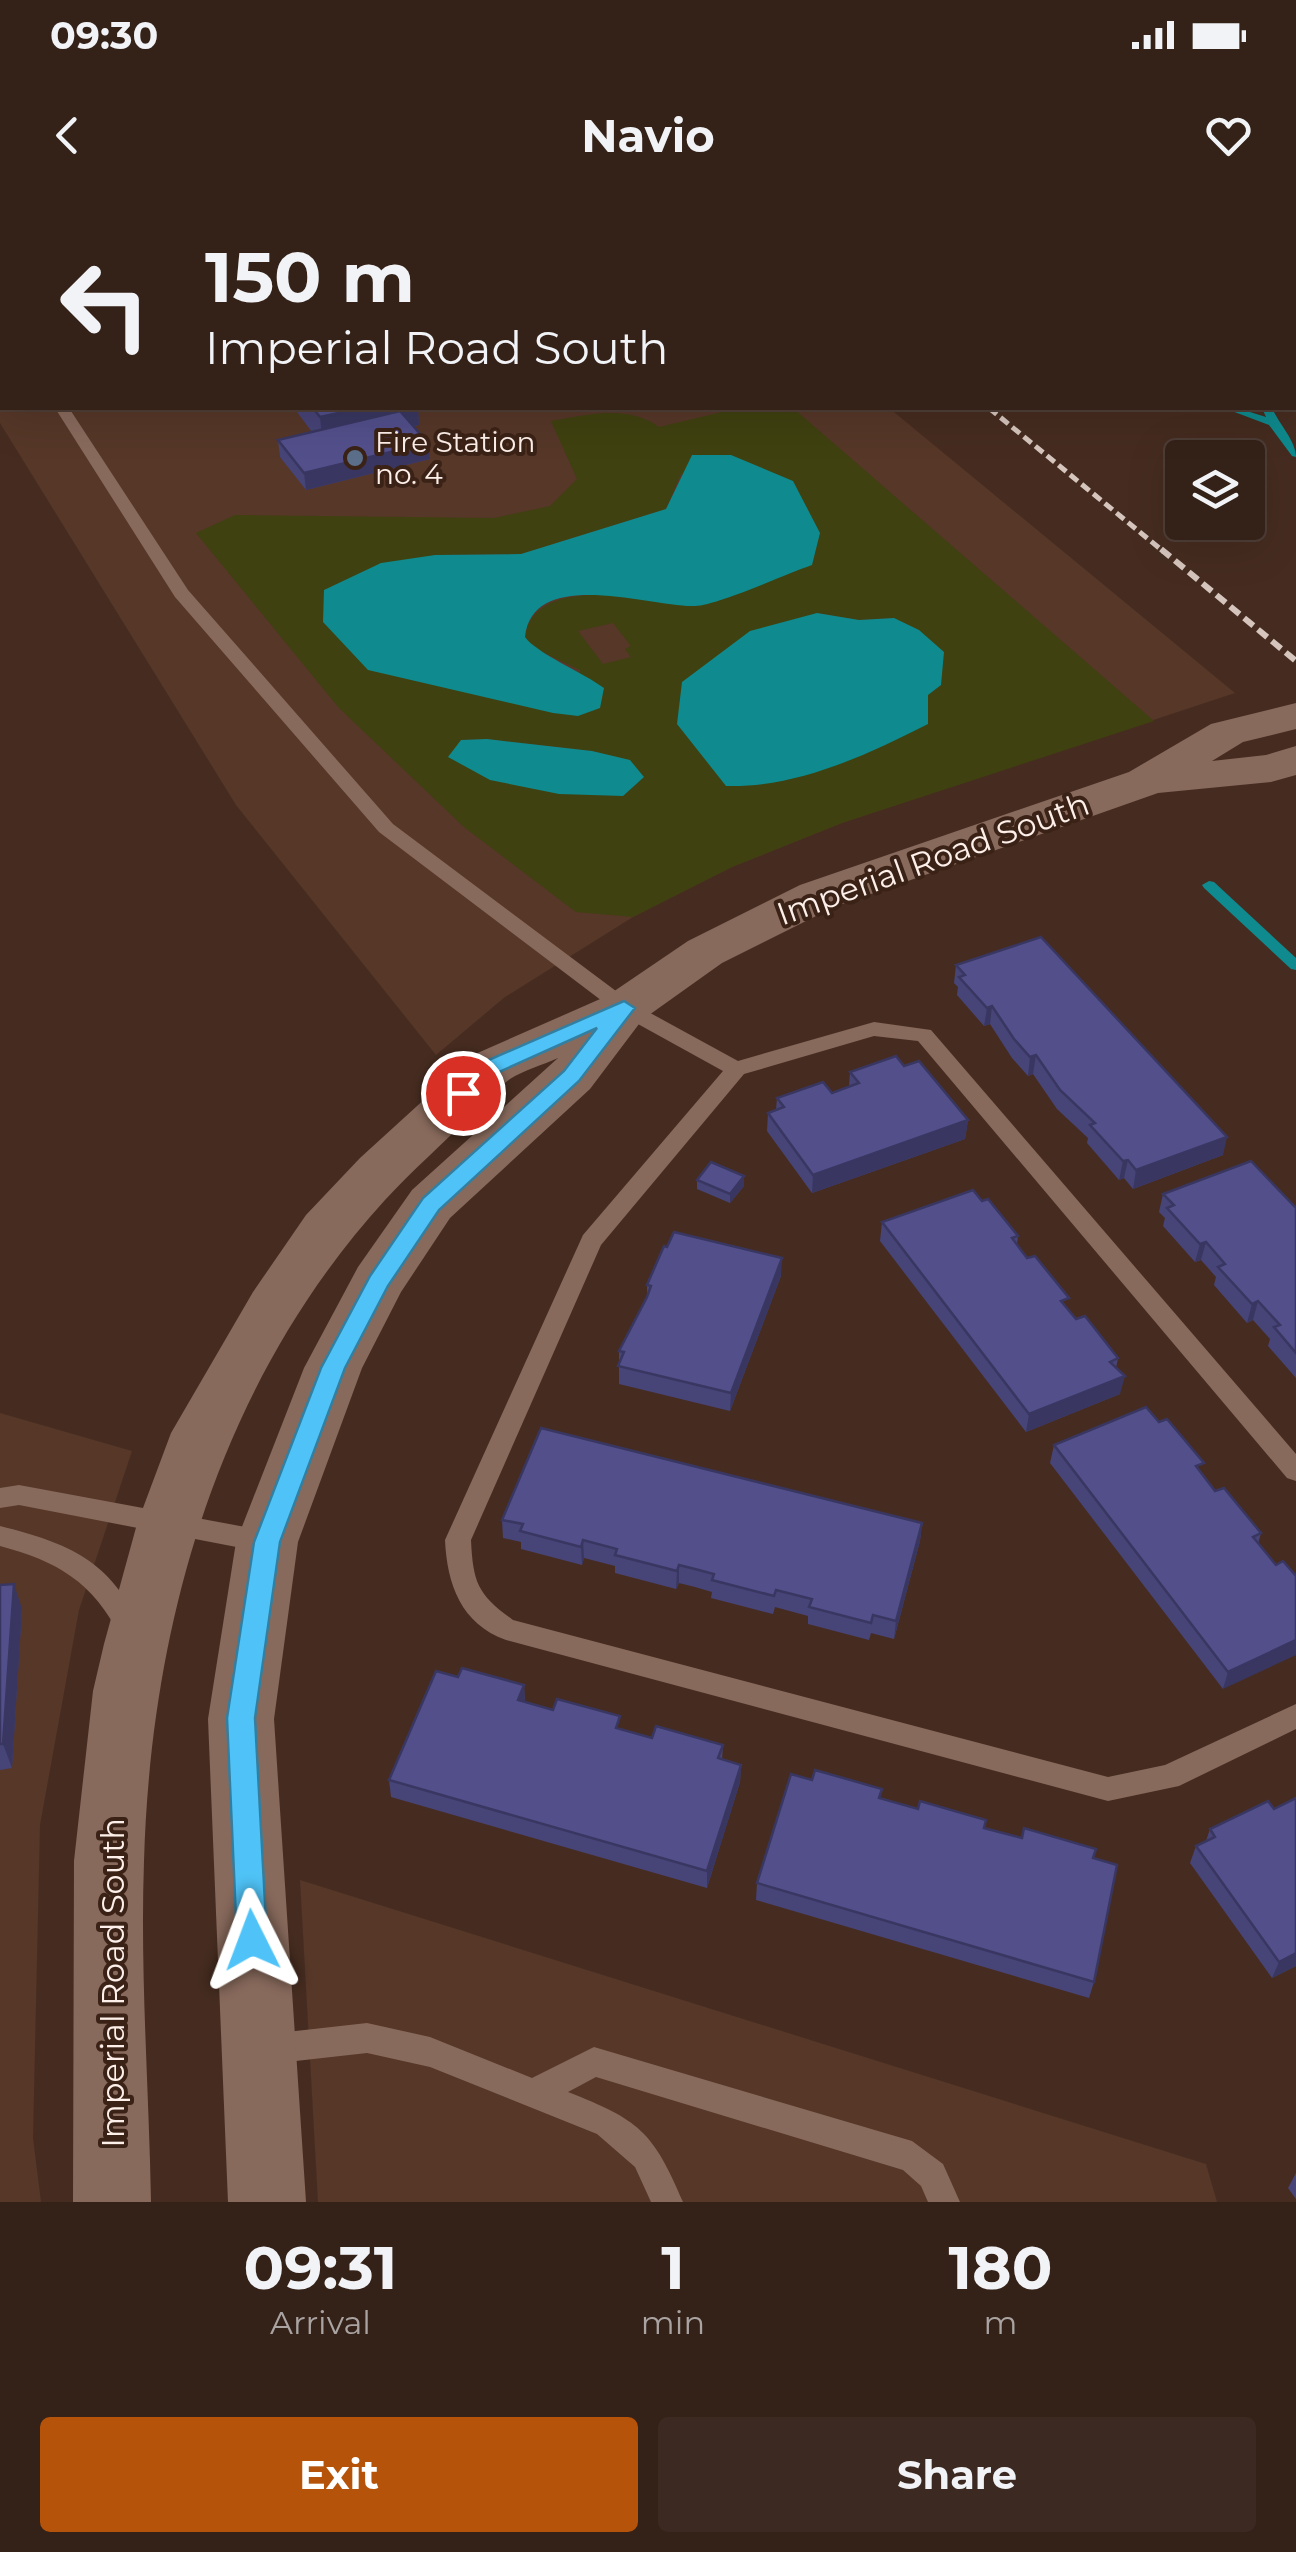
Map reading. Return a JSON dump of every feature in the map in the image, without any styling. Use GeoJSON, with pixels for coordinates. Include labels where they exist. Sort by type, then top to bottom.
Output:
{"type":"FeatureCollection","features":[{"type":"Feature","properties":{"kind":"street","name":"Imperial Road South"},"geometry":{"type":"LineString","coordinates":[[112,2202],[109,1861],[126,1690],[136,1644],[168,1524],[201,1432],[273,1308],[326,1230],[379,1172],[492,1067],[624,1008],[705,952],[817,896],[1144,782],[1227,732],[1296,716]]}},
{"type":"Feature","properties":{"kind":"street","name":"Imperial Road South"},"geometry":{"type":"LineString","coordinates":[[1144,782],[1270,768],[1296,760]]}},
{"type":"Feature","properties":{"kind":"street","name":"Imperial Road South"},"geometry":{"type":"LineString","coordinates":[[268,2202],[241,1718],[267,1542],[333,1368],[388,1266],[431,1204],[572,1076],[624,1008]]}},
{"type":"Feature","properties":{"kind":"lane"},"geometry":{"type":"LineString","coordinates":[[63,410],[181,592],[386,828],[624,1008],[736,1070]]}},
{"type":"Feature","properties":{"kind":"lane"},"geometry":{"type":"LineString","coordinates":[[1296,1471],[924,1036],[874,1029],[736,1070],[592,1241],[458,1540],[459,1573],[472,1606],[506,1629],[1108,1789],[1169,1777],[1296,1716]]}},
{"type":"Feature","properties":{"kind":"lane"},"geometry":{"type":"LineString","coordinates":[[0,1498],[19,1495],[267,1542]]}},
{"type":"Feature","properties":{"kind":"lane"},"geometry":{"type":"LineString","coordinates":[[0,1536],[57,1550],[96,1578],[122,1611],[136,1644]]}},
{"type":"Feature","properties":{"kind":"lane"},"geometry":{"type":"LineString","coordinates":[[257,2050],[368,2038],[397,2042],[608,2123],[646,2156],[667,2202]]}},
{"type":"Feature","properties":{"kind":"lane"},"geometry":{"type":"LineString","coordinates":[[532,2094],[594,2062],[912,2157],[932,2175],[944,2202]]}},
{"type":"Feature","properties":{"kind":"shaded area"},"geometry":{"type":"Polygon","coordinates":[[[0,410],[891,410],[1235,693],[842,823],[732,867],[633,917],[505,997],[436,1055],[236,805],[0,423],[0,410]]]}},
{"type":"Feature","properties":{"kind":"shaded area"},"geometry":{"type":"Polygon","coordinates":[[[731,410],[795,410],[1154,721],[842,823],[732,867],[633,917],[576,912],[464,827],[339,708],[196,533],[235,515],[494,518],[550,506],[577,479],[551,421],[620,413],[659,427],[731,410]],[[682,471],[666,509],[521,554],[435,555],[506,700],[578,716],[580,670],[532,647],[525,637],[533,617],[549,604],[598,595],[697,606],[682,471]],[[817,613],[928,694],[941,685],[894,618],[859,620],[817,613]],[[613,623],[578,631],[603,664],[631,657],[625,649],[631,646],[613,623]],[[487,739],[461,740],[643,777],[629,760],[592,751],[487,739]]]}},
{"type":"Feature","properties":{"kind":"shaded area"},"geometry":{"type":"Polygon","coordinates":[[[0,1413],[132,1451],[79,1610],[40,1825],[33,2138],[41,2202],[0,2202],[0,1413]]]}},
{"type":"Feature","properties":{"kind":"shaded area"},"geometry":{"type":"Polygon","coordinates":[[[300,1880],[1206,2164],[1217,2202],[318,2202],[300,1880]]]}},
{"type":"Feature","properties":{"kind":"water"},"geometry":{"type":"Polygon","coordinates":[[[692,455],[731,455],[793,481],[820,533],[812,565],[695,606],[597,595],[549,602],[533,615],[525,637],[539,650],[604,688],[600,708],[578,716],[553,713],[368,670],[323,622],[324,590],[381,563],[435,555],[521,554],[666,509],[692,455]]]}},
{"type":"Feature","properties":{"kind":"water"},"geometry":{"type":"Polygon","coordinates":[[[817,613],[859,620],[894,618],[919,630],[944,652],[941,685],[928,695],[928,724],[856,758],[805,775],[779,782],[726,786],[677,724],[682,682],[750,631],[817,613]]]}},
{"type":"Feature","properties":{"kind":"water"},"geometry":{"type":"Polygon","coordinates":[[[487,739],[592,751],[630,760],[644,777],[623,796],[559,794],[490,780],[448,757],[461,740],[487,739]]]}},
{"type":"Feature","properties":{"kind":"building"},"geometry":{"type":"Polygon","coordinates":[[[315,410],[353,410],[320,417],[315,410]]]}},
{"type":"Feature","properties":{"kind":"building"},"geometry":{"type":"Polygon","coordinates":[[[400,411],[428,443],[304,473],[278,440],[400,411]]]}},
{"type":"Feature","properties":{"kind":"building"},"geometry":{"type":"Polygon","coordinates":[[[1041,937],[1227,1137],[1136,1170],[1128,1160],[1123,1161],[1090,1125],[1095,1123],[1060,1090],[1036,1055],[1030,1057],[992,1006],[987,1008],[959,977],[965,975],[956,965],[1041,937]]]}},
{"type":"Feature","properties":{"kind":"building"},"geometry":{"type":"Polygon","coordinates":[[[896,1056],[904,1066],[919,1061],[968,1120],[813,1175],[768,1113],[784,1107],[777,1098],[823,1082],[832,1093],[859,1083],[850,1072],[896,1056]]]}},
{"type":"Feature","properties":{"kind":"building"},"geometry":{"type":"Polygon","coordinates":[[[1251,1161],[1296,1208],[1296,1353],[1274,1327],[1280,1325],[1258,1301],[1252,1304],[1218,1267],[1225,1264],[1206,1242],[1200,1244],[1167,1208],[1174,1205],[1163,1194],[1251,1161]]]}},
{"type":"Feature","properties":{"kind":"building"},"geometry":{"type":"Polygon","coordinates":[[[711,1162],[744,1176],[730,1194],[697,1180],[711,1162]]]}},
{"type":"Feature","properties":{"kind":"building"},"geometry":{"type":"Polygon","coordinates":[[[973,1190],[982,1201],[988,1199],[1018,1236],[1012,1238],[1027,1258],[1035,1256],[1069,1298],[1061,1301],[1076,1319],[1085,1316],[1118,1358],[1110,1362],[1125,1376],[1029,1414],[882,1222],[973,1190]]]}},
{"type":"Feature","properties":{"kind":"building"},"geometry":{"type":"Polygon","coordinates":[[[674,1232],[782,1258],[731,1393],[618,1366],[624,1352],[619,1351],[647,1297],[651,1286],[647,1285],[664,1246],[667,1247],[674,1232]]]}},
{"type":"Feature","properties":{"kind":"building"},"geometry":{"type":"Polygon","coordinates":[[[1146,1407],[1159,1422],[1167,1419],[1204,1463],[1196,1466],[1215,1491],[1224,1488],[1261,1533],[1253,1537],[1276,1565],[1283,1561],[1296,1576],[1296,1640],[1228,1672],[1054,1445],[1146,1407]]]}},
{"type":"Feature","properties":{"kind":"building"},"geometry":{"type":"Polygon","coordinates":[[[541,1428],[922,1523],[896,1621],[873,1615],[871,1623],[809,1607],[812,1599],[776,1590],[774,1596],[712,1580],[714,1574],[695,1569],[679,1565],[677,1571],[615,1555],[617,1549],[583,1540],[581,1547],[520,1531],[523,1524],[502,1520],[541,1428]]]}},
{"type":"Feature","properties":{"kind":"building"},"geometry":{"type":"Polygon","coordinates":[[[14,1584],[3,1744],[0,1744],[0,1585],[14,1584]]]}},
{"type":"Feature","properties":{"kind":"building"},"geometry":{"type":"Polygon","coordinates":[[[462,1668],[524,1685],[518,1700],[553,1710],[557,1699],[620,1716],[616,1728],[652,1738],[656,1726],[723,1745],[718,1758],[741,1765],[707,1871],[389,1780],[436,1671],[458,1677],[462,1668]]]}},
{"type":"Feature","properties":{"kind":"building"},"geometry":{"type":"Polygon","coordinates":[[[815,1770],[882,1789],[879,1798],[918,1809],[920,1801],[986,1820],[984,1828],[1022,1838],[1024,1828],[1096,1849],[1093,1858],[1117,1865],[1094,1982],[757,1883],[791,1774],[812,1780],[815,1770]]]}},
{"type":"Feature","properties":{"kind":"building"},"geometry":{"type":"Polygon","coordinates":[[[1296,1798],[1296,1953],[1279,1962],[1196,1846],[1215,1837],[1210,1829],[1268,1801],[1274,1809],[1296,1798]]]}},
{"type":"Feature","properties":{"kind":"waterway"},"geometry":{"type":"LineString","coordinates":[[1235,410],[1273,423]]}},
{"type":"Feature","properties":{"kind":"waterway"},"geometry":{"type":"LineString","coordinates":[[1268,410],[1273,423]]}},
{"type":"Feature","properties":{"kind":"waterway"},"geometry":{"type":"LineString","coordinates":[[1273,423],[1296,454]]}},
{"type":"Feature","properties":{"kind":"waterway"},"geometry":{"type":"LineString","coordinates":[[1209,885],[1296,966]]}},
{"type":"Feature","properties":{"kind":"railway"},"geometry":{"type":"LineString","coordinates":[[991,410],[1164,552]]}},
{"type":"Feature","properties":{"kind":"railway"},"geometry":{"type":"LineString","coordinates":[[1161,549],[1296,661]]}},
{"type":"Feature","properties":{"kind":"place","name":"Fire Station no. 4"},"geometry":{"type":"Point","coordinates":[355,458]}},
{"type":"Feature","properties":{"kind":"route"},"geometry":{"type":"LineString","coordinates":[[252,1940],[241,1718],[267,1542],[333,1368],[378,1282],[431,1204],[572,1076],[624,1008],[492,1067],[463,1093]]}}]}
